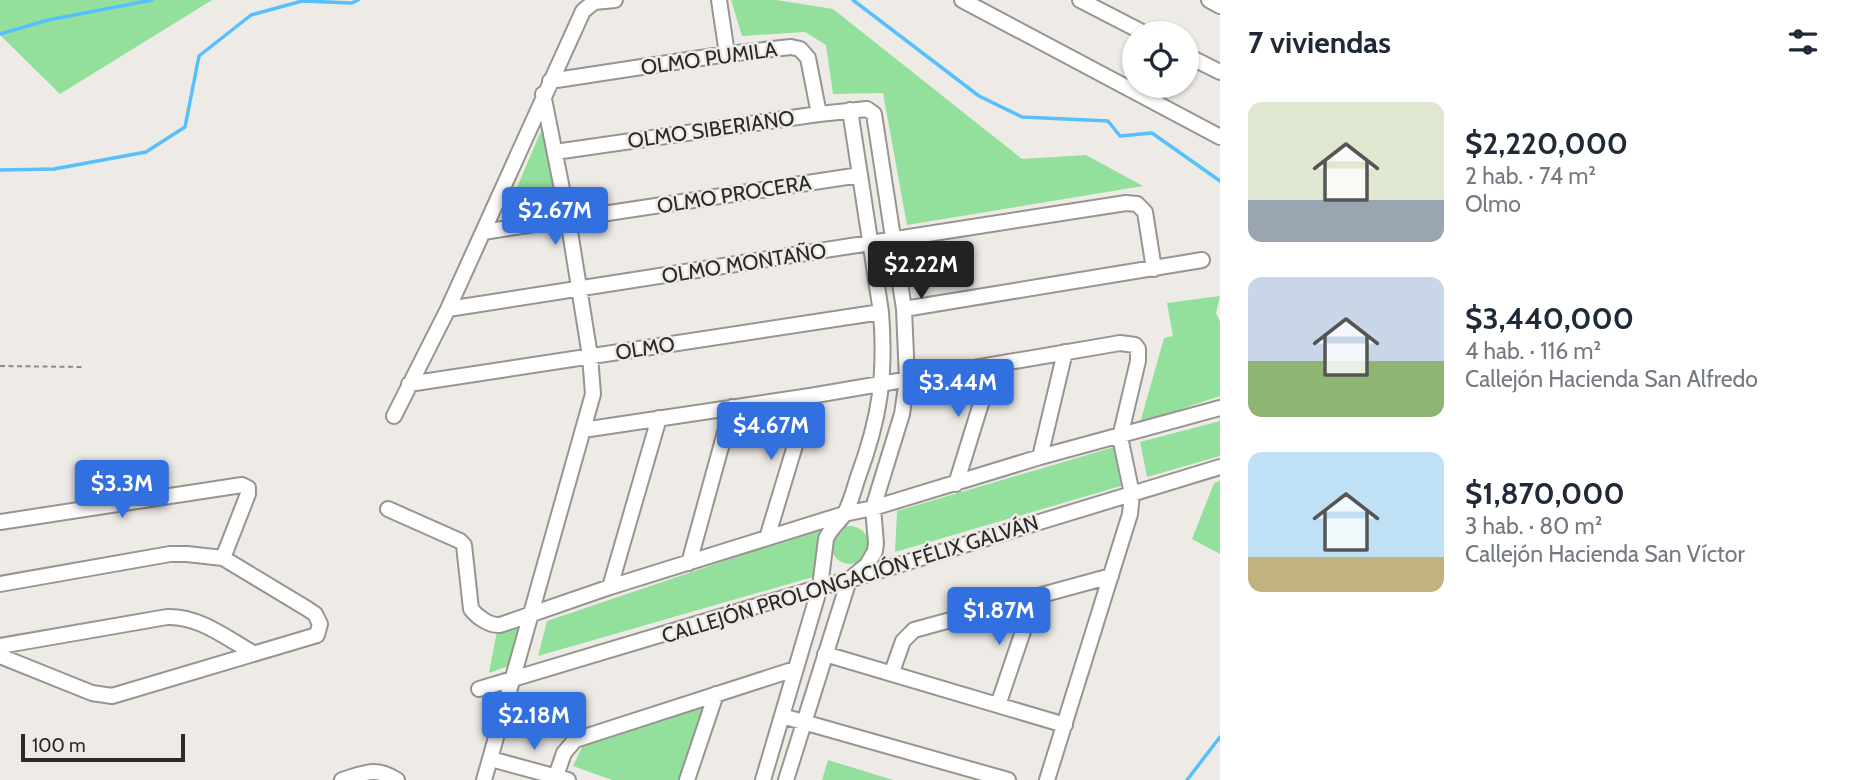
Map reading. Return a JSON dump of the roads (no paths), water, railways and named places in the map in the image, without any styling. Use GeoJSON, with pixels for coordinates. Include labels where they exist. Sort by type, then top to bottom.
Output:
{"type":"FeatureCollection","features":[{"type":"Feature","properties":{"kind":"street"},"geometry":{"type":"LineString","coordinates":[[394,416],[448,309],[583,11],[594,2],[615,0]]}},
{"type":"Feature","properties":{"kind":"street"},"geometry":{"type":"LineString","coordinates":[[719,0],[727,54]]}},
{"type":"Feature","properties":{"kind":"street"},"geometry":{"type":"LineString","coordinates":[[962,0],[1220,138]]}},
{"type":"Feature","properties":{"kind":"street"},"geometry":{"type":"LineString","coordinates":[[1080,0],[1122,22]]}},
{"type":"Feature","properties":{"kind":"street"},"geometry":{"type":"LineString","coordinates":[[1209,0],[1220,6]]}},
{"type":"Feature","properties":{"kind":"street","name":"OLMO PUMILA"},"geometry":{"type":"LineString","coordinates":[[547,88],[727,54],[791,47],[800,49],[808,58],[819,114]]}},
{"type":"Feature","properties":{"kind":"street"},"geometry":{"type":"LineString","coordinates":[[1199,62],[1220,72]]}},
{"type":"Feature","properties":{"kind":"street"},"geometry":{"type":"LineString","coordinates":[[484,780],[592,400],[590,356],[555,152],[547,88]]}},
{"type":"Feature","properties":{"kind":"street","name":"OLMO SIBERIANO"},"geometry":{"type":"LineString","coordinates":[[555,152],[867,109],[874,114],[894,241]]}},
{"type":"Feature","properties":{"kind":"street"},"geometry":{"type":"LineString","coordinates":[[763,780],[820,587],[828,532],[844,514],[876,423],[883,341],[881,312],[850,110]]}},
{"type":"Feature","properties":{"kind":"street","name":"OLMO PROCERA"},"geometry":{"type":"LineString","coordinates":[[483,232],[860,176]]}},
{"type":"Feature","properties":{"kind":"street","name":"OLMO MONTAÑO"},"geometry":{"type":"LineString","coordinates":[[448,309],[1132,203],[1141,206],[1145,212],[1154,269]]}},
{"type":"Feature","properties":{"kind":"street"},"geometry":{"type":"LineString","coordinates":[[786,780],[849,580],[867,565],[875,551],[873,508],[902,414],[906,380],[904,309],[894,241]]}},
{"type":"Feature","properties":{"kind":"street"},"geometry":{"type":"LineString","coordinates":[[904,309],[1202,260]]}},
{"type":"Feature","properties":{"kind":"street","name":"OLMO"},"geometry":{"type":"LineString","coordinates":[[409,384],[881,312]]}},
{"type":"Feature","properties":{"kind":"street"},"geometry":{"type":"LineString","coordinates":[[583,430],[810,396],[1125,343],[1138,347],[1138,361],[1121,437],[1132,494],[1130,514],[1047,780]]}},
{"type":"Feature","properties":{"kind":"street"},"geometry":{"type":"LineString","coordinates":[[1040,457],[1065,352]]}},
{"type":"Feature","properties":{"kind":"street"},"geometry":{"type":"LineString","coordinates":[[956,484],[993,365]]}},
{"type":"Feature","properties":{"kind":"street"},"geometry":{"type":"LineString","coordinates":[[766,538],[810,396]]}},
{"type":"Feature","properties":{"kind":"street"},"geometry":{"type":"LineString","coordinates":[[689,563],[732,407]]}},
{"type":"Feature","properties":{"kind":"street"},"geometry":{"type":"LineString","coordinates":[[388,509],[464,545],[471,609],[494,625],[500,625],[610,587],[844,514],[1220,408]]}},
{"type":"Feature","properties":{"kind":"street"},"geometry":{"type":"LineString","coordinates":[[610,587],[659,418]]}},
{"type":"Feature","properties":{"kind":"street","name":"CALLEJÓN PROLONGACIÓN FÉLIX GALVÁN"},"geometry":{"type":"LineString","coordinates":[[479,689],[1220,467]]}},
{"type":"Feature","properties":{"kind":"street"},"geometry":{"type":"LineString","coordinates":[[0,522],[242,485],[248,488],[248,494],[223,558]]}},
{"type":"Feature","properties":{"kind":"street"},"geometry":{"type":"LineString","coordinates":[[0,584],[170,554],[223,558],[315,614],[320,624],[317,635],[107,696],[92,693],[0,656]]}},
{"type":"Feature","properties":{"kind":"street"},"geometry":{"type":"LineString","coordinates":[[892,672],[903,641],[914,630],[1111,576]]}},
{"type":"Feature","properties":{"kind":"street"},"geometry":{"type":"LineString","coordinates":[[998,705],[1034,599]]}},
{"type":"Feature","properties":{"kind":"street"},"geometry":{"type":"LineString","coordinates":[[0,646],[167,617],[181,617],[195,620],[253,653]]}},
{"type":"Feature","properties":{"kind":"street"},"geometry":{"type":"LineString","coordinates":[[825,654],[1065,725]]}},
{"type":"Feature","properties":{"kind":"street"},"geometry":{"type":"LineString","coordinates":[[491,759],[562,778],[564,753],[575,740],[795,669]]}},
{"type":"Feature","properties":{"kind":"street"},"geometry":{"type":"LineString","coordinates":[[687,780],[716,694]]}},
{"type":"Feature","properties":{"kind":"street"},"geometry":{"type":"LineString","coordinates":[[782,716],[1008,780]]}},
{"type":"Feature","properties":{"kind":"street"},"geometry":{"type":"LineString","coordinates":[[342,780],[373,771],[396,779]]}},
{"type":"Feature","properties":{"kind":"waterway"},"geometry":{"type":"LineString","coordinates":[[0,34],[48,20],[152,0]]}},
{"type":"Feature","properties":{"kind":"waterway"},"geometry":{"type":"LineString","coordinates":[[0,170],[54,169],[146,152],[185,127],[199,56],[251,15],[302,1],[352,3],[358,0]]}},
{"type":"Feature","properties":{"kind":"waterway"},"geometry":{"type":"LineString","coordinates":[[853,0],[979,96],[1022,117],[1108,121],[1120,136],[1152,133],[1220,181]]}},
{"type":"Feature","properties":{"kind":"waterway"},"geometry":{"type":"LineString","coordinates":[[1187,780],[1220,737]]}}]}
